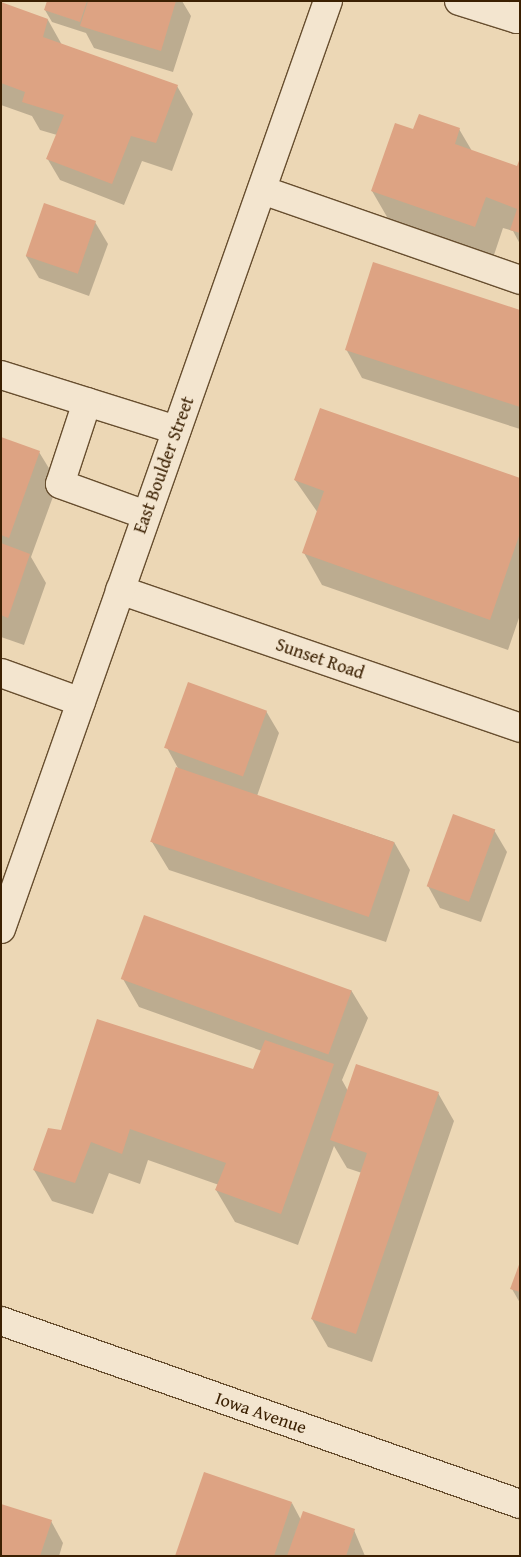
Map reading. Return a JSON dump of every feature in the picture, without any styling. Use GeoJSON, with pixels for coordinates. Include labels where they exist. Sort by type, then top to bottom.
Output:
{"type":"FeatureCollection","features":[{"type":"Feature","properties":{"kind":"street","name":"East Boulder Street"},"geometry":{"type":"LineString","coordinates":[[1,930],[328,1]]}},
{"type":"Feature","properties":{"kind":"street"},"geometry":{"type":"LineString","coordinates":[[458,1],[517,19],[520,12]]}},
{"type":"Feature","properties":{"kind":"street"},"geometry":{"type":"LineString","coordinates":[[262,190],[520,280]]}},
{"type":"Feature","properties":{"kind":"street"},"geometry":{"type":"LineString","coordinates":[[1,375],[177,430]]}},
{"type":"Feature","properties":{"kind":"street"},"geometry":{"type":"LineString","coordinates":[[87,402],[60,484],[146,515]]}},
{"type":"Feature","properties":{"kind":"street","name":"Sunset Road"},"geometry":{"type":"LineString","coordinates":[[120,590],[520,728]]}},
{"type":"Feature","properties":{"kind":"street"},"geometry":{"type":"LineString","coordinates":[[1,674],[81,702]]}},
{"type":"Feature","properties":{"kind":"street","name":"Iowa Avenue"},"geometry":{"type":"LineString","coordinates":[[1,1321],[520,1504]]}},
{"type":"Feature","properties":{"kind":"building"},"geometry":{"type":"Polygon","coordinates":[[[47,1],[87,1],[80,22],[44,10],[47,1]]]}},
{"type":"Feature","properties":{"kind":"building"},"geometry":{"type":"Polygon","coordinates":[[[88,1],[176,1],[161,51],[80,26],[88,1]]]}},
{"type":"Feature","properties":{"kind":"building"},"geometry":{"type":"Polygon","coordinates":[[[1,2],[48,19],[43,37],[178,85],[156,143],[131,136],[112,184],[46,159],[64,115],[22,102],[25,92],[1,83],[1,2]]]}},
{"type":"Feature","properties":{"kind":"building"},"geometry":{"type":"Polygon","coordinates":[[[419,114],[460,128],[455,144],[517,166],[520,158],[520,233],[510,230],[517,209],[486,197],[475,227],[371,191],[395,123],[413,129],[419,114]]]}},
{"type":"Feature","properties":{"kind":"building"},"geometry":{"type":"Polygon","coordinates":[[[44,203],[96,221],[78,274],[26,256],[44,203]]]}},
{"type":"Feature","properties":{"kind":"building"},"geometry":{"type":"Polygon","coordinates":[[[373,262],[520,310],[520,407],[345,350],[373,262]]]}},
{"type":"Feature","properties":{"kind":"building"},"geometry":{"type":"Polygon","coordinates":[[[320,408],[520,478],[520,533],[490,620],[302,553],[324,491],[294,480],[320,408]]]}},
{"type":"Feature","properties":{"kind":"building"},"geometry":{"type":"Polygon","coordinates":[[[1,437],[40,451],[9,538],[1,535],[1,437]]]}},
{"type":"Feature","properties":{"kind":"building"},"geometry":{"type":"Polygon","coordinates":[[[1,543],[30,554],[8,618],[1,615],[1,543]]]}},
{"type":"Feature","properties":{"kind":"building"},"geometry":{"type":"Polygon","coordinates":[[[188,682],[267,711],[243,777],[164,748],[188,682]]]}},
{"type":"Feature","properties":{"kind":"building"},"geometry":{"type":"Polygon","coordinates":[[[176,767],[394,842],[369,917],[150,842],[176,767]]]}},
{"type":"Feature","properties":{"kind":"building"},"geometry":{"type":"Polygon","coordinates":[[[453,814],[495,829],[469,902],[427,886],[453,814]]]}},
{"type":"Feature","properties":{"kind":"building"},"geometry":{"type":"Polygon","coordinates":[[[144,915],[352,991],[328,1054],[121,979],[144,915]]]}},
{"type":"Feature","properties":{"kind":"building"},"geometry":{"type":"Polygon","coordinates":[[[97,1019],[253,1069],[265,1040],[334,1064],[281,1214],[215,1190],[226,1163],[130,1129],[122,1154],[91,1142],[75,1183],[33,1170],[48,1128],[61,1130],[97,1019]]]}},
{"type":"Feature","properties":{"kind":"building"},"geometry":{"type":"Polygon","coordinates":[[[356,1064],[439,1092],[356,1334],[311,1319],[367,1153],[330,1140],[356,1064]]]}},
{"type":"Feature","properties":{"kind":"building"},"geometry":{"type":"Polygon","coordinates":[[[520,1262],[520,1292],[510,1289],[520,1262]]]}},
{"type":"Feature","properties":{"kind":"building"},"geometry":{"type":"Polygon","coordinates":[[[204,1472],[292,1502],[274,1556],[175,1556],[204,1472]]]}},
{"type":"Feature","properties":{"kind":"building"},"geometry":{"type":"Polygon","coordinates":[[[1,1504],[52,1520],[40,1556],[1,1556],[1,1504]]]}},
{"type":"Feature","properties":{"kind":"building"},"geometry":{"type":"Polygon","coordinates":[[[303,1511],[355,1529],[346,1556],[287,1556],[303,1511]]]}}]}
